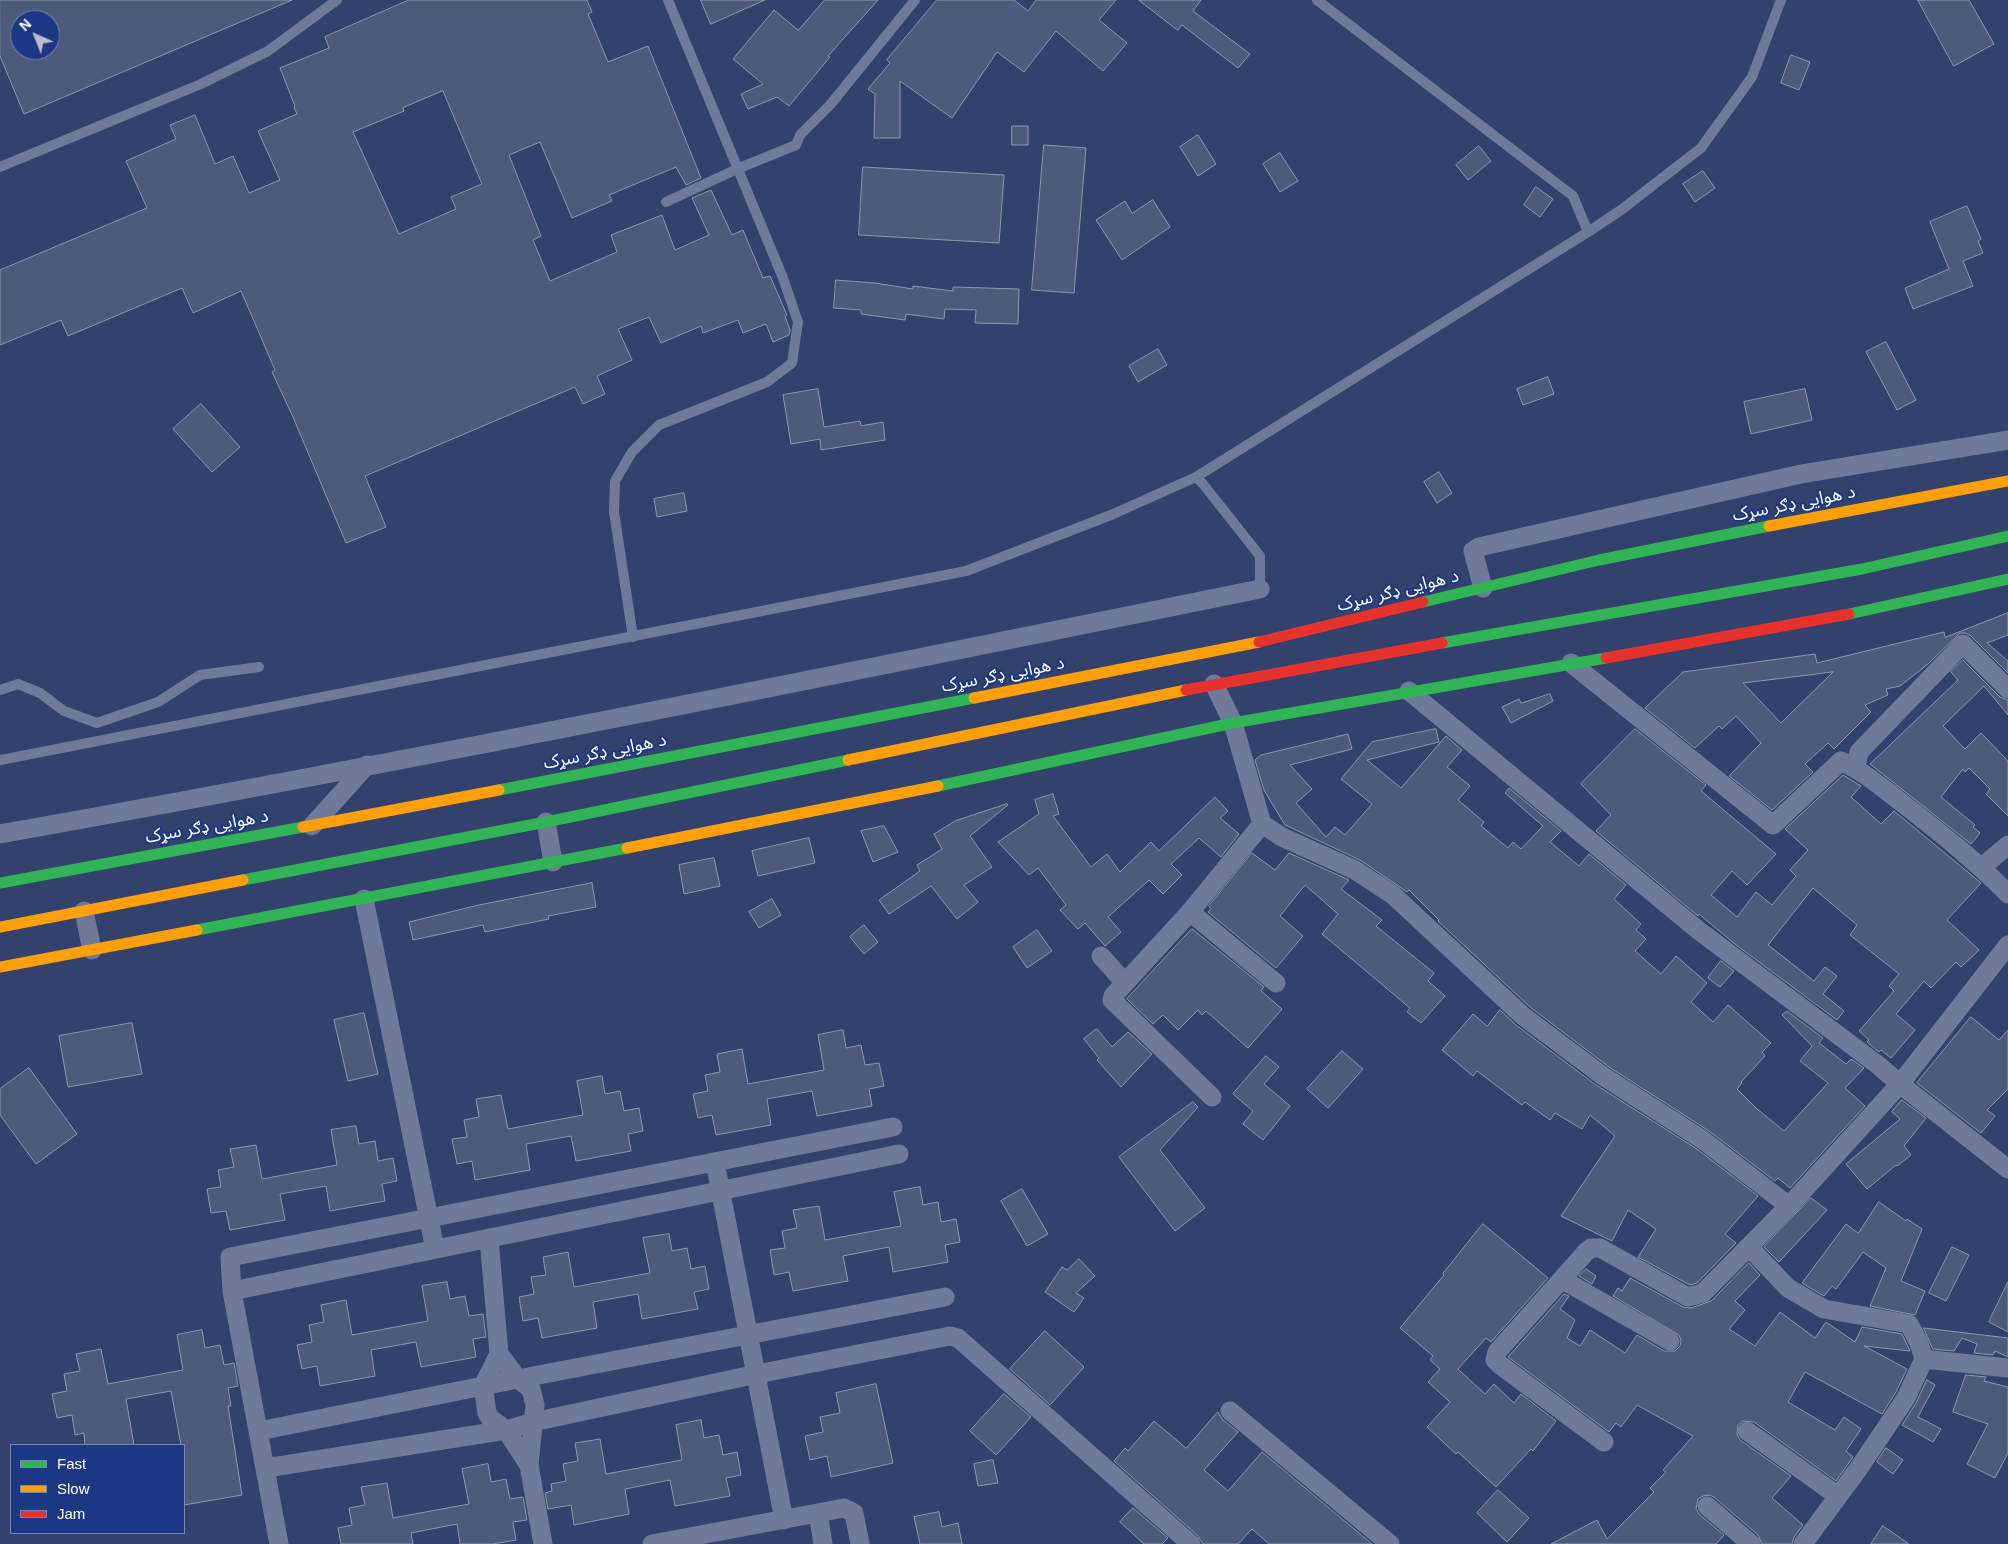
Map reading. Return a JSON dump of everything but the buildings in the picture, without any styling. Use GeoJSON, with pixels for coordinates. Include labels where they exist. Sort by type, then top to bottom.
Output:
{"type":"FeatureCollection","features":[{"type":"Feature","properties":{"kind":"main road","name":"د هوایی ډګر سړک"},"geometry":{"type":"LineString","coordinates":[[0,883],[312,826],[1238,647],[1609,558],[1896,501],[2008,481]]}},
{"type":"Feature","properties":{"kind":"main road"},"geometry":{"type":"LineString","coordinates":[[0,927],[546,822],[1214,684],[1862,569],[2008,536]]}},
{"type":"Feature","properties":{"kind":"main road"},"geometry":{"type":"LineString","coordinates":[[0,967],[862,802],[1233,722],[1832,618],[2008,579]]}},
{"type":"Feature","properties":{"kind":"street"},"geometry":{"type":"LineString","coordinates":[[1483,588],[1473,551],[1479,547],[1801,474],[2008,440]]}},
{"type":"Feature","properties":{"kind":"street"},"geometry":{"type":"LineString","coordinates":[[0,834],[367,766],[1260,589]]}},
{"type":"Feature","properties":{"kind":"street"},"geometry":{"type":"LineString","coordinates":[[1856,768],[1859,752],[1963,644],[2008,689]]}},
{"type":"Feature","properties":{"kind":"street"},"geometry":{"type":"LineString","coordinates":[[1571,663],[1773,825],[1841,761],[1856,768],[1982,867],[2008,894]]}},
{"type":"Feature","properties":{"kind":"street"},"geometry":{"type":"LineString","coordinates":[[1214,684],[1233,722],[1262,824],[1282,837],[1355,870],[1393,895],[1523,1016],[1603,1076],[1703,1140],[1789,1206]]}},
{"type":"Feature","properties":{"kind":"street"},"geometry":{"type":"LineString","coordinates":[[1409,691],[1698,930],[1878,1065],[2008,1169]]}},
{"type":"Feature","properties":{"kind":"street"},"geometry":{"type":"LineString","coordinates":[[312,826],[367,766]]}},
{"type":"Feature","properties":{"kind":"street"},"geometry":{"type":"LineString","coordinates":[[546,822],[553,862]]}},
{"type":"Feature","properties":{"kind":"street"},"geometry":{"type":"LineString","coordinates":[[1212,1097],[1112,1000],[1112,996],[1190,912],[1262,824]]}},
{"type":"Feature","properties":{"kind":"street"},"geometry":{"type":"LineString","coordinates":[[1982,867],[2008,845]]}},
{"type":"Feature","properties":{"kind":"street"},"geometry":{"type":"LineString","coordinates":[[364,898],[435,1249]]}},
{"type":"Feature","properties":{"kind":"street"},"geometry":{"type":"LineString","coordinates":[[84,911],[92,950]]}},
{"type":"Feature","properties":{"kind":"street"},"geometry":{"type":"LineString","coordinates":[[1190,912],[1276,983]]}},
{"type":"Feature","properties":{"kind":"street"},"geometry":{"type":"LineString","coordinates":[[1604,1442],[1499,1364],[1495,1360],[1498,1352],[1586,1252],[1592,1248],[1600,1248],[1688,1297],[1695,1296],[1709,1288],[1789,1206],[1900,1084],[2008,944]]}},
{"type":"Feature","properties":{"kind":"street"},"geometry":{"type":"LineString","coordinates":[[1101,956],[1125,983]]}},
{"type":"Feature","properties":{"kind":"street"},"geometry":{"type":"LineString","coordinates":[[279,1544],[232,1291],[230,1257],[894,1127]]}},
{"type":"Feature","properties":{"kind":"street"},"geometry":{"type":"LineString","coordinates":[[232,1291],[899,1154]]}},
{"type":"Feature","properties":{"kind":"street"},"geometry":{"type":"LineString","coordinates":[[715,1162],[784,1520]]}},
{"type":"Feature","properties":{"kind":"street"},"geometry":{"type":"LineString","coordinates":[[489,1238],[499,1354],[483,1386],[486,1412],[490,1418],[506,1430],[528,1465]]}},
{"type":"Feature","properties":{"kind":"street"},"geometry":{"type":"LineString","coordinates":[[1749,1247],[1788,1288],[1824,1308],[1909,1324],[1919,1343],[1924,1359],[1906,1398],[1803,1544]]}},
{"type":"Feature","properties":{"kind":"street"},"geometry":{"type":"LineString","coordinates":[[1563,1280],[1670,1342]]}},
{"type":"Feature","properties":{"kind":"street"},"geometry":{"type":"LineString","coordinates":[[259,1431],[945,1297]]}},
{"type":"Feature","properties":{"kind":"street"},"geometry":{"type":"LineString","coordinates":[[266,1468],[506,1430],[533,1422],[757,1374],[950,1336],[958,1338],[1191,1544]]}},
{"type":"Feature","properties":{"kind":"street"},"geometry":{"type":"LineString","coordinates":[[499,1354],[518,1379],[531,1389],[535,1405],[528,1465],[543,1544]]}},
{"type":"Feature","properties":{"kind":"street"},"geometry":{"type":"LineString","coordinates":[[1924,1359],[2008,1368]]}},
{"type":"Feature","properties":{"kind":"street"},"geometry":{"type":"LineString","coordinates":[[1230,1411],[1390,1544]]}},
{"type":"Feature","properties":{"kind":"street"},"geometry":{"type":"LineString","coordinates":[[1747,1431],[1838,1496]]}},
{"type":"Feature","properties":{"kind":"street"},"geometry":{"type":"LineString","coordinates":[[1706,1506],[1751,1544]]}},
{"type":"Feature","properties":{"kind":"street"},"geometry":{"type":"LineString","coordinates":[[652,1544],[844,1508],[854,1513],[860,1544]]}},
{"type":"Feature","properties":{"kind":"street"},"geometry":{"type":"LineString","coordinates":[[818,1513],[823,1544]]}},
{"type":"Feature","properties":{"kind":"lane"},"geometry":{"type":"LineString","coordinates":[[0,166],[202,84],[268,52],[337,0]]}},
{"type":"Feature","properties":{"kind":"lane"},"geometry":{"type":"LineString","coordinates":[[633,637],[614,512],[615,482],[632,452],[659,425],[767,382],[792,363],[798,322],[783,278],[668,0]]}},
{"type":"Feature","properties":{"kind":"lane"},"geometry":{"type":"LineString","coordinates":[[666,202],[737,168],[796,145],[800,135],[830,105],[915,0]]}},
{"type":"Feature","properties":{"kind":"lane"},"geometry":{"type":"LineString","coordinates":[[1317,0],[1573,196],[1588,232]]}},
{"type":"Feature","properties":{"kind":"lane"},"geometry":{"type":"LineString","coordinates":[[0,760],[966,571],[1111,515],[1196,477],[1621,210],[1701,148],[1752,77],[1780,0]]}},
{"type":"Feature","properties":{"kind":"lane"},"geometry":{"type":"LineString","coordinates":[[1196,477],[1260,556],[1260,589]]}},
{"type":"Feature","properties":{"kind":"lane"},"geometry":{"type":"LineString","coordinates":[[0,690],[18,684],[40,694],[64,711],[97,724],[158,702],[200,675],[259,667]]}},
{"type":"Feature","properties":{"kind":"traffic: fast"},"geometry":{"type":"LineString","coordinates":[[1423,602],[1599,560],[1769,526]]}},
{"type":"Feature","properties":{"kind":"traffic: fast"},"geometry":{"type":"LineString","coordinates":[[1442,643],[1862,569],[2008,536]]}},
{"type":"Feature","properties":{"kind":"traffic: fast"},"geometry":{"type":"LineString","coordinates":[[1849,614],[2008,579]]}},
{"type":"Feature","properties":{"kind":"traffic: fast"},"geometry":{"type":"LineString","coordinates":[[938,786],[1233,723],[1606,658]]}},
{"type":"Feature","properties":{"kind":"traffic: fast"},"geometry":{"type":"LineString","coordinates":[[499,790],[974,698]]}},
{"type":"Feature","properties":{"kind":"traffic: fast"},"geometry":{"type":"LineString","coordinates":[[243,880],[546,822],[848,760]]}},
{"type":"Feature","properties":{"kind":"traffic: fast"},"geometry":{"type":"LineString","coordinates":[[0,883],[303,827]]}},
{"type":"Feature","properties":{"kind":"traffic: fast"},"geometry":{"type":"LineString","coordinates":[[197,930],[627,848]]}},
{"type":"Feature","properties":{"kind":"traffic: slow"},"geometry":{"type":"LineString","coordinates":[[1769,526],[2008,481]]}},
{"type":"Feature","properties":{"kind":"traffic: slow"},"geometry":{"type":"LineString","coordinates":[[974,698],[1259,642]]}},
{"type":"Feature","properties":{"kind":"traffic: slow"},"geometry":{"type":"LineString","coordinates":[[848,760],[1186,690]]}},
{"type":"Feature","properties":{"kind":"traffic: slow"},"geometry":{"type":"LineString","coordinates":[[627,848],[938,786]]}},
{"type":"Feature","properties":{"kind":"traffic: slow"},"geometry":{"type":"LineString","coordinates":[[303,827],[499,790]]}},
{"type":"Feature","properties":{"kind":"traffic: slow"},"geometry":{"type":"LineString","coordinates":[[0,927],[243,880]]}},
{"type":"Feature","properties":{"kind":"traffic: slow"},"geometry":{"type":"LineString","coordinates":[[0,967],[197,930]]}},
{"type":"Feature","properties":{"kind":"traffic: jam"},"geometry":{"type":"LineString","coordinates":[[1259,642],[1423,602]]}},
{"type":"Feature","properties":{"kind":"traffic: jam"},"geometry":{"type":"LineString","coordinates":[[1606,658],[1849,614]]}},
{"type":"Feature","properties":{"kind":"traffic: jam"},"geometry":{"type":"LineString","coordinates":[[1186,690],[1442,643]]}}]}
